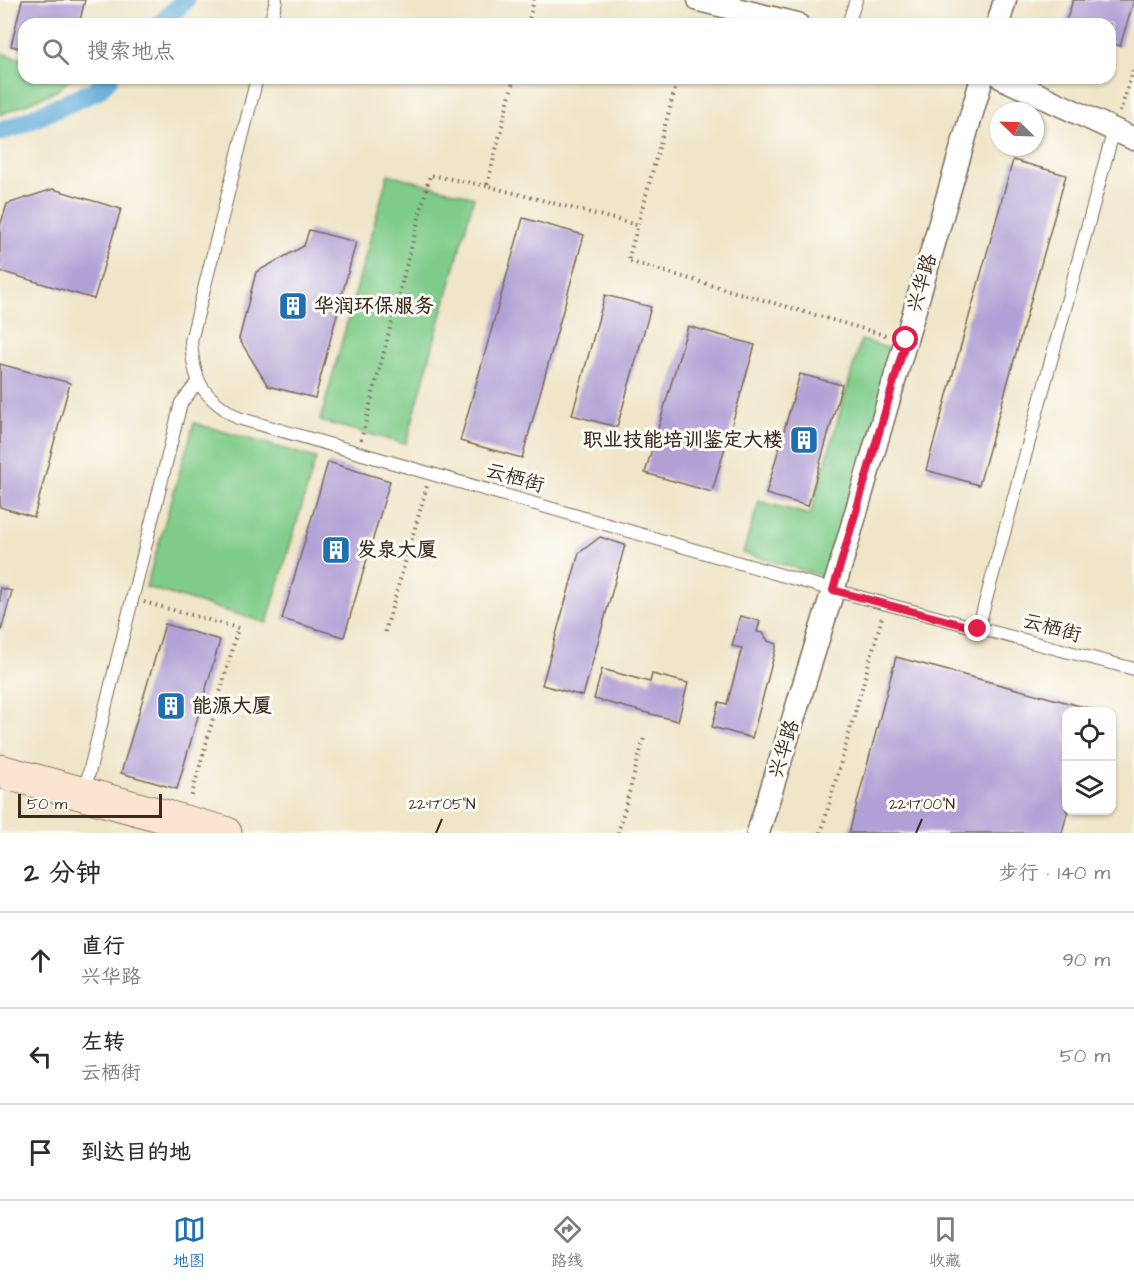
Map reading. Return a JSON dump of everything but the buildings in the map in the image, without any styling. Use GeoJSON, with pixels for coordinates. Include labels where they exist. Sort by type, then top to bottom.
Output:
{"type":"FeatureCollection","features":[{"type":"Feature","properties":{"kind":"main road"},"geometry":{"type":"LineString","coordinates":[[0,771],[225,833]]}},
{"type":"Feature","properties":{"kind":"street"},"geometry":{"type":"LineString","coordinates":[[699,0],[772,18]]}},
{"type":"Feature","properties":{"kind":"street"},"geometry":{"type":"LineString","coordinates":[[1000,18],[1005,0]]}},
{"type":"Feature","properties":{"kind":"street","name":"兴华路"},"geometry":{"type":"LineString","coordinates":[[758,833],[833,590],[980,84]]}},
{"type":"Feature","properties":{"kind":"street"},"geometry":{"type":"LineString","coordinates":[[1015,84],[1124,134]]}},
{"type":"Feature","properties":{"kind":"lane"},"geometry":{"type":"LineString","coordinates":[[272,18],[276,0]]}},
{"type":"Feature","properties":{"kind":"lane"},"geometry":{"type":"LineString","coordinates":[[850,18],[856,0]]}},
{"type":"Feature","properties":{"kind":"lane","name":"云栖街"},"geometry":{"type":"LineString","coordinates":[[255,84],[191,341],[198,382],[212,401],[238,418],[833,590],[1134,670]]}},
{"type":"Feature","properties":{"kind":"lane"},"geometry":{"type":"LineString","coordinates":[[978,629],[1124,134]]}},
{"type":"Feature","properties":{"kind":"lane"},"geometry":{"type":"LineString","coordinates":[[83,794],[181,403],[198,382]]}},
{"type":"Feature","properties":{"kind":"path"},"geometry":{"type":"LineString","coordinates":[[530,18],[534,0]]}},
{"type":"Feature","properties":{"kind":"path"},"geometry":{"type":"LineString","coordinates":[[1124,134],[1134,66]]}},
{"type":"Feature","properties":{"kind":"path"},"geometry":{"type":"LineString","coordinates":[[487,186],[512,84]]}},
{"type":"Feature","properties":{"kind":"path"},"geometry":{"type":"LineString","coordinates":[[676,84],[628,261],[906,340]]}},
{"type":"Feature","properties":{"kind":"path"},"geometry":{"type":"LineString","coordinates":[[358,452],[430,175],[487,186],[638,225]]}},
{"type":"Feature","properties":{"kind":"path"},"geometry":{"type":"LineString","coordinates":[[385,632],[430,474]]}},
{"type":"Feature","properties":{"kind":"path"},"geometry":{"type":"LineString","coordinates":[[132,598],[238,628],[188,808]]}},
{"type":"Feature","properties":{"kind":"path"},"geometry":{"type":"LineString","coordinates":[[820,833],[886,604]]}},
{"type":"Feature","properties":{"kind":"path"},"geometry":{"type":"LineString","coordinates":[[618,833],[644,738]]}},
{"type":"Feature","properties":{"kind":"green space"},"geometry":{"type":"Polygon","coordinates":[[[0,53],[18,58],[18,84],[65,84],[56,91],[0,115],[0,53]]]}},
{"type":"Feature","properties":{"kind":"green space"},"geometry":{"type":"Polygon","coordinates":[[[388,174],[474,197],[406,444],[320,421],[388,174]]]}},
{"type":"Feature","properties":{"kind":"green space"},"geometry":{"type":"Polygon","coordinates":[[[861,340],[895,350],[829,578],[743,553],[759,501],[810,515],[861,340]]]}},
{"type":"Feature","properties":{"kind":"green space"},"geometry":{"type":"Polygon","coordinates":[[[194,423],[316,458],[267,623],[146,587],[194,423]]]}},
{"type":"Feature","properties":{"kind":"waterway"},"geometry":{"type":"LineString","coordinates":[[167,18],[185,0]]}},
{"type":"Feature","properties":{"kind":"waterway"},"geometry":{"type":"LineString","coordinates":[[0,131],[97,90],[103,84]]}},
{"type":"Feature","properties":{"kind":"place","name":"华润环保服务"},"geometry":{"type":"Point","coordinates":[293,306]}},
{"type":"Feature","properties":{"kind":"place","name":"职业技能培训鉴定大楼"},"geometry":{"type":"Point","coordinates":[804,440]}},
{"type":"Feature","properties":{"kind":"place","name":"发泉大厦"},"geometry":{"type":"Point","coordinates":[336,550]}},
{"type":"Feature","properties":{"kind":"place","name":"能源大厦"},"geometry":{"type":"Point","coordinates":[171,706]}},
{"type":"Feature","properties":{"kind":"route"},"geometry":{"type":"LineString","coordinates":[[906,340],[833,590],[978,629]]}}]}
